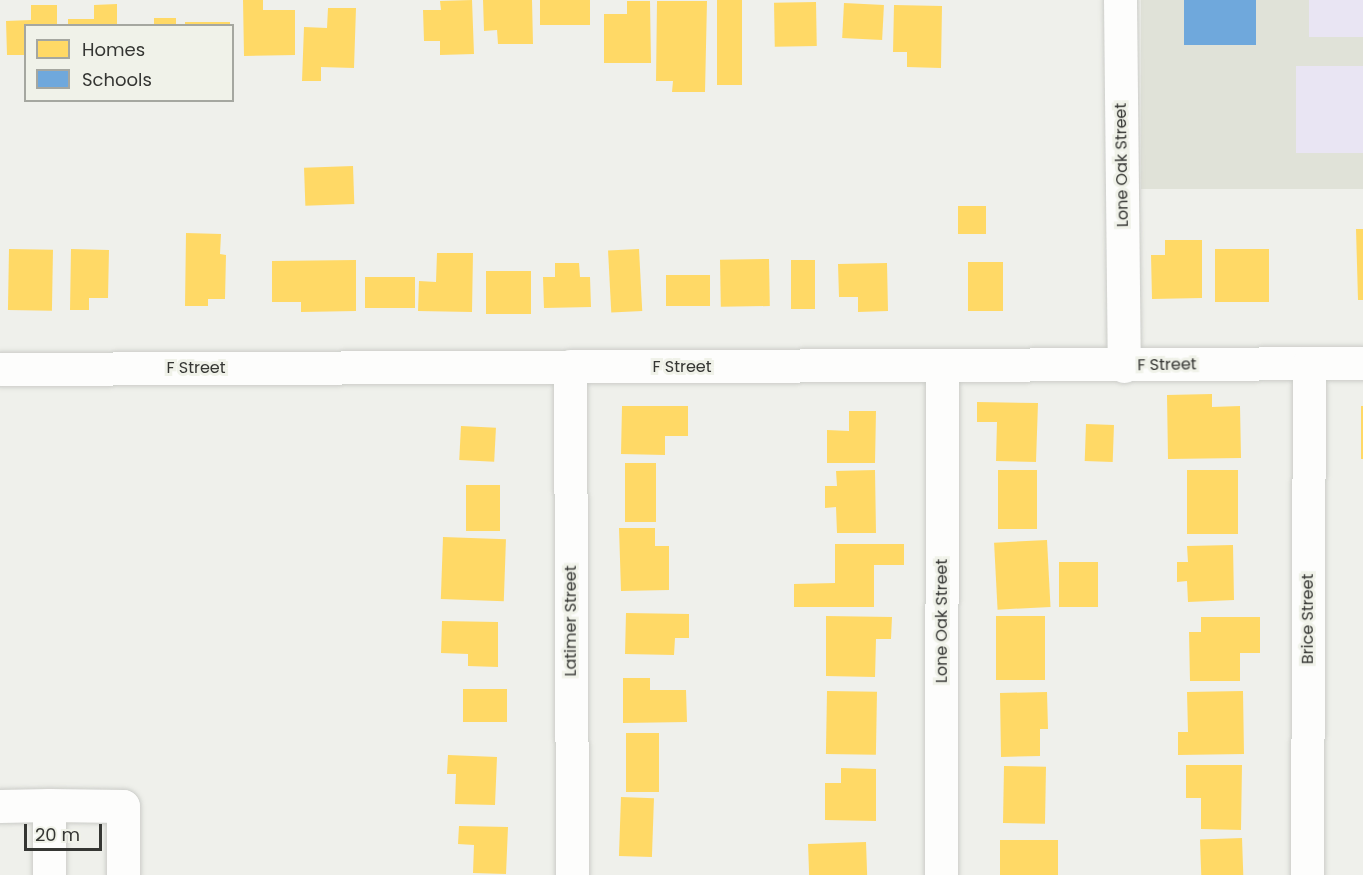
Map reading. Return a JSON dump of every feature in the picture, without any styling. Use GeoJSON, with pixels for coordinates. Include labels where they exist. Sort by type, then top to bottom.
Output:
{"type":"FeatureCollection","features":[{"type":"Feature","properties":{"kind":"street","name":"Lone Oak Street"},"geometry":{"type":"LineString","coordinates":[[1120,0],[1124,366]]}},
{"type":"Feature","properties":{"kind":"street","name":"Brice Street"},"geometry":{"type":"LineString","coordinates":[[1307,875],[1309,363]]}},
{"type":"Feature","properties":{"kind":"street","name":"F Street"},"geometry":{"type":"LineString","coordinates":[[0,369],[570,366],[942,368],[1363,363]]}},
{"type":"Feature","properties":{"kind":"street","name":"Latimer Street"},"geometry":{"type":"LineString","coordinates":[[570,366],[572,875]]}},
{"type":"Feature","properties":{"kind":"street","name":"Lone Oak Street"},"geometry":{"type":"LineString","coordinates":[[941,875],[942,368]]}},
{"type":"Feature","properties":{"kind":"street"},"geometry":{"type":"LineString","coordinates":[[49,805],[49,875]]}},
{"type":"Feature","properties":{"kind":"street"},"geometry":{"type":"LineString","coordinates":[[0,806],[123,806],[123,875]]}},
{"type":"Feature","properties":{"kind":"shaded area"},"geometry":{"type":"Polygon","coordinates":[[[1141,0],[1363,0],[1363,189],[1141,189],[1141,0]]]}},
{"type":"Feature","properties":{"kind":"shaded area"},"geometry":{"type":"Polygon","coordinates":[[[1309,0],[1363,0],[1363,37],[1309,37],[1309,0]]]}},
{"type":"Feature","properties":{"kind":"shaded area"},"geometry":{"type":"Polygon","coordinates":[[[1296,66],[1363,66],[1363,153],[1296,153],[1296,66]]]}},
{"type":"Feature","properties":{"kind":"building: Homes"},"geometry":{"type":"Polygon","coordinates":[[[243,0],[263,0],[263,10],[295,10],[295,55],[244,56],[243,0]]]}},
{"type":"Feature","properties":{"kind":"building: Homes"},"geometry":{"type":"Polygon","coordinates":[[[472,0],[474,54],[440,55],[440,41],[424,41],[423,10],[441,10],[440,1],[472,0]]]}},
{"type":"Feature","properties":{"kind":"building: Homes"},"geometry":{"type":"Polygon","coordinates":[[[483,0],[532,0],[533,44],[498,44],[497,30],[484,31],[483,0]]]}},
{"type":"Feature","properties":{"kind":"building: Homes"},"geometry":{"type":"Polygon","coordinates":[[[540,0],[590,0],[590,25],[540,25],[540,0]]]}},
{"type":"Feature","properties":{"kind":"building: Homes"},"geometry":{"type":"Polygon","coordinates":[[[717,0],[742,0],[742,85],[717,85],[717,0]]]}},
{"type":"Feature","properties":{"kind":"building: Homes"},"geometry":{"type":"Polygon","coordinates":[[[627,1],[650,1],[651,63],[604,63],[604,14],[627,14],[627,1]]]}},
{"type":"Feature","properties":{"kind":"building: Homes"},"geometry":{"type":"Polygon","coordinates":[[[657,1],[707,1],[705,92],[672,92],[673,81],[656,81],[657,1]]]}},
{"type":"Feature","properties":{"kind":"building: Homes"},"geometry":{"type":"Polygon","coordinates":[[[816,2],[817,46],[775,47],[774,3],[816,2]]]}},
{"type":"Feature","properties":{"kind":"building: Homes"},"geometry":{"type":"Polygon","coordinates":[[[844,3],[884,5],[882,40],[842,38],[844,3]]]}},
{"type":"Feature","properties":{"kind":"building: Homes"},"geometry":{"type":"Polygon","coordinates":[[[117,4],[117,24],[68,24],[68,19],[94,19],[94,5],[117,4]]]}},
{"type":"Feature","properties":{"kind":"building: Homes"},"geometry":{"type":"Polygon","coordinates":[[[31,5],[57,5],[57,24],[24,24],[24,55],[7,55],[6,21],[31,20],[31,5]]]}},
{"type":"Feature","properties":{"kind":"building: Homes"},"geometry":{"type":"Polygon","coordinates":[[[894,5],[942,6],[941,68],[907,67],[907,52],[893,52],[894,5]]]}},
{"type":"Feature","properties":{"kind":"building: Homes"},"geometry":{"type":"Polygon","coordinates":[[[328,8],[356,8],[354,68],[321,67],[321,81],[302,81],[304,27],[327,28],[328,8]]]}},
{"type":"Feature","properties":{"kind":"building: Homes"},"geometry":{"type":"Polygon","coordinates":[[[154,18],[176,18],[176,24],[154,24],[154,18]]]}},
{"type":"Feature","properties":{"kind":"building: Homes"},"geometry":{"type":"Polygon","coordinates":[[[185,22],[230,22],[230,24],[185,24],[185,22]]]}},
{"type":"Feature","properties":{"kind":"building: Homes"},"geometry":{"type":"Polygon","coordinates":[[[353,166],[354,204],[305,206],[304,168],[353,166]]]}},
{"type":"Feature","properties":{"kind":"building: Homes"},"geometry":{"type":"Polygon","coordinates":[[[958,206],[986,206],[986,234],[958,234],[958,206]]]}},
{"type":"Feature","properties":{"kind":"building: Homes"},"geometry":{"type":"Polygon","coordinates":[[[1356,229],[1363,229],[1363,300],[1358,300],[1356,229]]]}},
{"type":"Feature","properties":{"kind":"building: Homes"},"geometry":{"type":"Polygon","coordinates":[[[186,233],[221,234],[220,254],[226,255],[225,299],[208,299],[208,306],[185,306],[186,233]]]}},
{"type":"Feature","properties":{"kind":"building: Homes"},"geometry":{"type":"Polygon","coordinates":[[[1165,240],[1202,240],[1202,298],[1152,299],[1151,255],[1165,255],[1165,240]]]}},
{"type":"Feature","properties":{"kind":"building: Homes"},"geometry":{"type":"Polygon","coordinates":[[[9,249],[53,250],[52,311],[8,310],[9,249]]]}},
{"type":"Feature","properties":{"kind":"building: Homes"},"geometry":{"type":"Polygon","coordinates":[[[71,249],[109,250],[108,298],[89,298],[89,310],[70,310],[71,249]]]}},
{"type":"Feature","properties":{"kind":"building: Homes"},"geometry":{"type":"Polygon","coordinates":[[[639,249],[642,311],[611,313],[608,251],[639,249]]]}},
{"type":"Feature","properties":{"kind":"building: Homes"},"geometry":{"type":"Polygon","coordinates":[[[1215,249],[1269,249],[1269,302],[1215,302],[1215,249]]]}},
{"type":"Feature","properties":{"kind":"building: Homes"},"geometry":{"type":"Polygon","coordinates":[[[437,253],[473,253],[472,312],[418,311],[419,281],[436,282],[437,253]]]}},
{"type":"Feature","properties":{"kind":"building: Homes"},"geometry":{"type":"Polygon","coordinates":[[[769,259],[770,306],[721,307],[720,260],[769,259]]]}},
{"type":"Feature","properties":{"kind":"building: Homes"},"geometry":{"type":"Polygon","coordinates":[[[356,260],[356,311],[301,312],[301,302],[272,302],[272,261],[356,260]]]}},
{"type":"Feature","properties":{"kind":"building: Homes"},"geometry":{"type":"Polygon","coordinates":[[[791,260],[815,260],[815,309],[791,309],[791,260]]]}},
{"type":"Feature","properties":{"kind":"building: Homes"},"geometry":{"type":"Polygon","coordinates":[[[968,262],[1003,262],[1003,311],[968,311],[968,262]]]}},
{"type":"Feature","properties":{"kind":"building: Homes"},"geometry":{"type":"Polygon","coordinates":[[[555,263],[579,263],[580,277],[590,277],[591,307],[544,308],[543,277],[555,277],[555,263]]]}},
{"type":"Feature","properties":{"kind":"building: Homes"},"geometry":{"type":"Polygon","coordinates":[[[887,263],[888,311],[858,312],[858,297],[839,297],[838,264],[887,263]]]}},
{"type":"Feature","properties":{"kind":"building: Homes"},"geometry":{"type":"Polygon","coordinates":[[[486,271],[531,271],[531,314],[486,314],[486,271]]]}},
{"type":"Feature","properties":{"kind":"building: Homes"},"geometry":{"type":"Polygon","coordinates":[[[666,275],[710,275],[710,306],[666,306],[666,275]]]}},
{"type":"Feature","properties":{"kind":"building: Homes"},"geometry":{"type":"Polygon","coordinates":[[[365,277],[415,277],[415,308],[365,308],[365,277]]]}},
{"type":"Feature","properties":{"kind":"building: Homes"},"geometry":{"type":"Polygon","coordinates":[[[1212,394],[1212,407],[1240,406],[1241,458],[1168,459],[1167,395],[1212,394]]]}},
{"type":"Feature","properties":{"kind":"building: Homes"},"geometry":{"type":"Polygon","coordinates":[[[977,402],[1038,403],[1036,462],[996,461],[997,422],[977,422],[977,402]]]}},
{"type":"Feature","properties":{"kind":"building: Homes"},"geometry":{"type":"Polygon","coordinates":[[[622,406],[688,406],[688,436],[665,436],[665,455],[621,454],[622,406]]]}},
{"type":"Feature","properties":{"kind":"building: Homes"},"geometry":{"type":"Polygon","coordinates":[[[1361,406],[1363,406],[1363,459],[1361,459],[1361,406]]]}},
{"type":"Feature","properties":{"kind":"building: Homes"},"geometry":{"type":"Polygon","coordinates":[[[849,411],[876,411],[875,463],[827,463],[827,430],[849,431],[849,411]]]}},
{"type":"Feature","properties":{"kind":"building: Homes"},"geometry":{"type":"Polygon","coordinates":[[[1086,424],[1114,425],[1113,462],[1085,461],[1086,424]]]}},
{"type":"Feature","properties":{"kind":"building: Homes"},"geometry":{"type":"Polygon","coordinates":[[[461,426],[496,428],[494,462],[459,460],[461,426]]]}},
{"type":"Feature","properties":{"kind":"building: Homes"},"geometry":{"type":"Polygon","coordinates":[[[625,463],[656,463],[656,522],[625,522],[625,463]]]}},
{"type":"Feature","properties":{"kind":"building: Homes"},"geometry":{"type":"Polygon","coordinates":[[[875,470],[876,533],[837,533],[836,507],[825,508],[825,486],[837,486],[836,471],[875,470]]]}},
{"type":"Feature","properties":{"kind":"building: Homes"},"geometry":{"type":"Polygon","coordinates":[[[998,470],[1037,470],[1037,529],[998,529],[998,470]]]}},
{"type":"Feature","properties":{"kind":"building: Homes"},"geometry":{"type":"Polygon","coordinates":[[[1187,470],[1238,470],[1238,534],[1187,534],[1187,470]]]}},
{"type":"Feature","properties":{"kind":"building: Homes"},"geometry":{"type":"Polygon","coordinates":[[[466,485],[500,485],[500,531],[466,531],[466,485]]]}},
{"type":"Feature","properties":{"kind":"building: Homes"},"geometry":{"type":"Polygon","coordinates":[[[619,528],[655,528],[655,546],[669,546],[669,590],[621,591],[619,528]]]}},
{"type":"Feature","properties":{"kind":"building: Homes"},"geometry":{"type":"Polygon","coordinates":[[[443,537],[506,539],[504,601],[441,599],[443,537]]]}},
{"type":"Feature","properties":{"kind":"building: Homes"},"geometry":{"type":"Polygon","coordinates":[[[1047,540],[1051,607],[998,610],[994,543],[1047,540]]]}},
{"type":"Feature","properties":{"kind":"building: Homes"},"geometry":{"type":"Polygon","coordinates":[[[835,544],[904,544],[904,565],[874,565],[874,607],[794,607],[794,584],[835,583],[835,544]]]}},
{"type":"Feature","properties":{"kind":"building: Homes"},"geometry":{"type":"Polygon","coordinates":[[[1233,545],[1234,600],[1188,602],[1187,581],[1177,582],[1177,562],[1188,562],[1187,546],[1233,545]]]}},
{"type":"Feature","properties":{"kind":"building: Homes"},"geometry":{"type":"Polygon","coordinates":[[[1059,562],[1098,562],[1098,607],[1059,607],[1059,562]]]}},
{"type":"Feature","properties":{"kind":"building: Homes"},"geometry":{"type":"Polygon","coordinates":[[[626,613],[689,614],[689,638],[675,638],[674,655],[625,654],[626,613]]]}},
{"type":"Feature","properties":{"kind":"building: Homes"},"geometry":{"type":"Polygon","coordinates":[[[826,616],[892,617],[891,639],[876,639],[875,677],[826,676],[826,616]]]}},
{"type":"Feature","properties":{"kind":"building: Homes"},"geometry":{"type":"Polygon","coordinates":[[[996,616],[1045,616],[1045,680],[996,680],[996,616]]]}},
{"type":"Feature","properties":{"kind":"building: Homes"},"geometry":{"type":"Polygon","coordinates":[[[1201,617],[1260,617],[1260,653],[1240,653],[1240,681],[1190,681],[1189,632],[1201,632],[1201,617]]]}},
{"type":"Feature","properties":{"kind":"building: Homes"},"geometry":{"type":"Polygon","coordinates":[[[442,621],[498,622],[498,667],[468,666],[468,654],[441,653],[442,621]]]}},
{"type":"Feature","properties":{"kind":"building: Homes"},"geometry":{"type":"Polygon","coordinates":[[[623,678],[650,678],[650,690],[686,690],[687,722],[623,723],[623,678]]]}},
{"type":"Feature","properties":{"kind":"building: Homes"},"geometry":{"type":"Polygon","coordinates":[[[463,689],[507,689],[507,722],[463,722],[463,689]]]}},
{"type":"Feature","properties":{"kind":"building: Homes"},"geometry":{"type":"Polygon","coordinates":[[[827,691],[877,692],[876,755],[826,754],[827,691]]]}},
{"type":"Feature","properties":{"kind":"building: Homes"},"geometry":{"type":"Polygon","coordinates":[[[1243,691],[1244,754],[1178,755],[1178,732],[1188,732],[1187,692],[1243,691]]]}},
{"type":"Feature","properties":{"kind":"building: Homes"},"geometry":{"type":"Polygon","coordinates":[[[1047,692],[1048,729],[1040,729],[1040,756],[1001,757],[1000,693],[1047,692]]]}},
{"type":"Feature","properties":{"kind":"building: Homes"},"geometry":{"type":"Polygon","coordinates":[[[626,733],[659,733],[659,792],[626,792],[626,733]]]}},
{"type":"Feature","properties":{"kind":"building: Homes"},"geometry":{"type":"Polygon","coordinates":[[[448,755],[497,757],[495,805],[455,804],[456,774],[447,774],[448,755]]]}},
{"type":"Feature","properties":{"kind":"building: Homes"},"geometry":{"type":"Polygon","coordinates":[[[1186,765],[1242,765],[1241,830],[1201,829],[1201,798],[1186,798],[1186,765]]]}},
{"type":"Feature","properties":{"kind":"building: Homes"},"geometry":{"type":"Polygon","coordinates":[[[1004,766],[1046,767],[1045,824],[1003,823],[1004,766]]]}},
{"type":"Feature","properties":{"kind":"building: Homes"},"geometry":{"type":"Polygon","coordinates":[[[841,768],[876,769],[876,821],[825,820],[825,783],[841,783],[841,768]]]}},
{"type":"Feature","properties":{"kind":"building: Homes"},"geometry":{"type":"Polygon","coordinates":[[[621,797],[654,798],[652,857],[619,856],[621,797]]]}},
{"type":"Feature","properties":{"kind":"building: Homes"},"geometry":{"type":"Polygon","coordinates":[[[459,826],[508,827],[506,874],[473,873],[474,845],[458,844],[459,826]]]}},
{"type":"Feature","properties":{"kind":"building: Homes"},"geometry":{"type":"Polygon","coordinates":[[[1242,838],[1243,875],[1201,875],[1200,839],[1242,838]]]}},
{"type":"Feature","properties":{"kind":"building: Homes"},"geometry":{"type":"Polygon","coordinates":[[[1000,840],[1058,840],[1058,875],[1000,875],[1000,840]]]}},
{"type":"Feature","properties":{"kind":"building: Homes"},"geometry":{"type":"Polygon","coordinates":[[[866,842],[867,875],[809,875],[808,844],[866,842]]]}},
{"type":"Feature","properties":{"kind":"building: Schools"},"geometry":{"type":"Polygon","coordinates":[[[1184,0],[1256,0],[1256,45],[1184,45],[1184,0]]]}}]}
